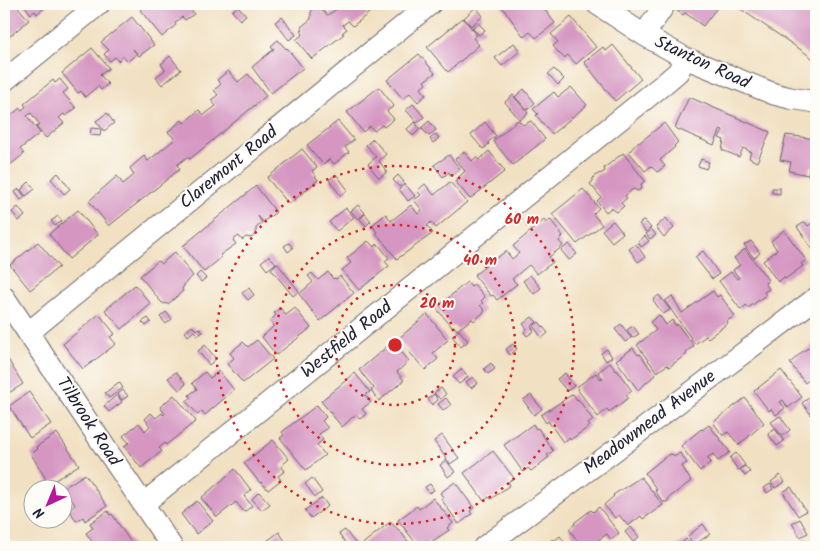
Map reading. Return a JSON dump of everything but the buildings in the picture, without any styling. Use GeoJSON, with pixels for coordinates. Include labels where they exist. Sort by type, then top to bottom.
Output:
{"type":"FeatureCollection","features":[{"type":"Feature","properties":{"kind":"street"},"geometry":{"type":"LineString","coordinates":[[4,81],[99,4]]}},
{"type":"Feature","properties":{"kind":"street","name":"Claremont Road"},"geometry":{"type":"LineString","coordinates":[[28,333],[430,4]]}},
{"type":"Feature","properties":{"kind":"street","name":"Stanton Road"},"geometry":{"type":"LineString","coordinates":[[597,4],[644,35],[685,58],[774,94],[816,102]]}},
{"type":"Feature","properties":{"kind":"street"},"geometry":{"type":"LineString","coordinates":[[644,35],[665,4]]}},
{"type":"Feature","properties":{"kind":"street","name":"Westfield Road"},"geometry":{"type":"LineString","coordinates":[[143,504],[665,83],[678,72],[685,58]]}},
{"type":"Feature","properties":{"kind":"street","name":"Tilbrook Road"},"geometry":{"type":"LineString","coordinates":[[4,298],[172,547]]}},
{"type":"Feature","properties":{"kind":"street","name":"Meadowmead Avenue"},"geometry":{"type":"LineString","coordinates":[[484,547],[816,298]]}}]}
